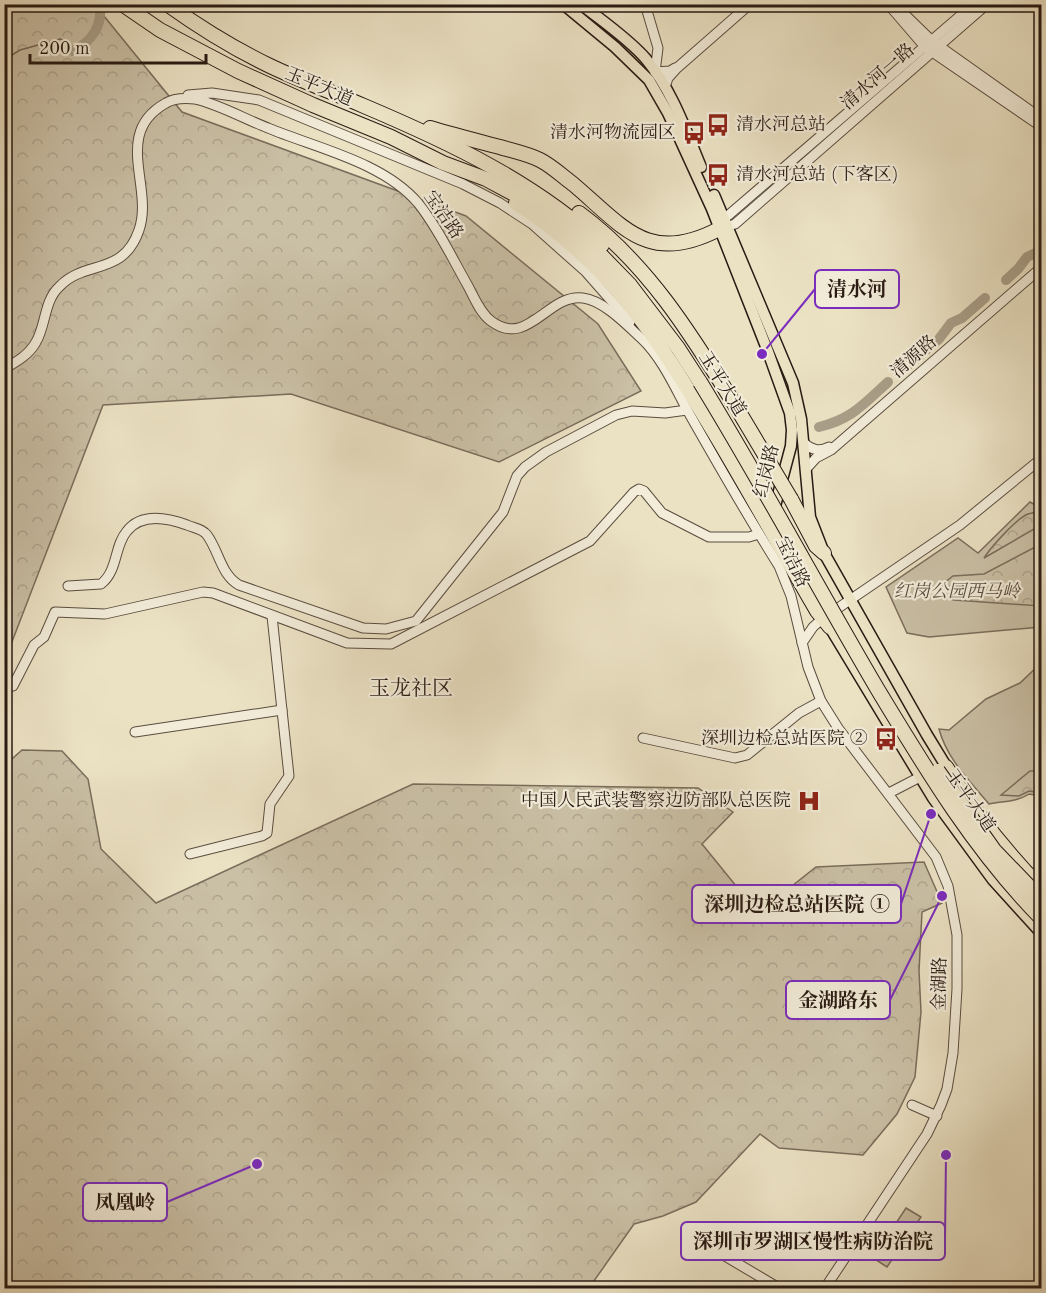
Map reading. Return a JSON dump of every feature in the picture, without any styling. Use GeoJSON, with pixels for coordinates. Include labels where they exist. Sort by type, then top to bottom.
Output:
{"type":"FeatureCollection","features":[{"type":"Feature","properties":{"kind":"highway","name":"玉平大道"},"geometry":{"type":"LineString","coordinates":[[122,4],[160,30],[202,52],[303,100],[392,137],[443,163],[486,178],[522,196],[595,249],[630,285],[704,380],[936,768],[994,850],[1041,900]]}},
{"type":"Feature","properties":{"kind":"highway","name":"玉平大道"},"geometry":{"type":"LineString","coordinates":[[167,4],[192,22],[268,65],[367,107],[489,164],[562,210],[614,255],[674,327],[858,655],[942,794],[993,864],[1041,919]]}},
{"type":"Feature","properties":{"kind":"highway"},"geometry":{"type":"LineString","coordinates":[[367,107],[421,126],[539,159],[626,230],[650,242],[680,243],[704,236],[724,225]]}},
{"type":"Feature","properties":{"kind":"highway"},"geometry":{"type":"LineString","coordinates":[[421,126],[487,156],[559,198],[593,223],[627,254],[662,294],[694,339],[791,499],[816,546],[824,553]]}},
{"type":"Feature","properties":{"kind":"highway"},"geometry":{"type":"LineString","coordinates":[[443,163],[499,194],[542,222],[582,255],[629,303],[676,369],[823,622]]}},
{"type":"Feature","properties":{"kind":"highway"},"geometry":{"type":"LineString","coordinates":[[946,768],[968,802],[1041,889]]}},
{"type":"Feature","properties":{"kind":"main road","name":"红岗路"},"geometry":{"type":"LineString","coordinates":[[563,4],[615,47],[649,80],[724,225],[791,421],[791,446],[776,497],[777,528],[823,622],[920,777],[993,880],[1041,934]]}},
{"type":"Feature","properties":{"kind":"main road","name":"红岗路"},"geometry":{"type":"LineString","coordinates":[[581,4],[640,53],[665,87],[793,383],[804,443],[810,517],[824,553],[946,768],[1041,879]]}},
{"type":"Feature","properties":{"kind":"street"},"geometry":{"type":"LineString","coordinates":[[645,4],[658,48],[655,72],[677,68]]}},
{"type":"Feature","properties":{"kind":"street"},"geometry":{"type":"LineString","coordinates":[[665,87],[668,78],[677,68],[750,4]]}},
{"type":"Feature","properties":{"kind":"street"},"geometry":{"type":"LineString","coordinates":[[888,4],[932,47],[1041,127]]}},
{"type":"Feature","properties":{"kind":"street"},"geometry":{"type":"LineString","coordinates":[[894,4],[932,47],[1041,119]]}},
{"type":"Feature","properties":{"kind":"street","name":"清水河一路"},"geometry":{"type":"LineString","coordinates":[[724,225],[735,224],[932,47],[974,4]]}},
{"type":"Feature","properties":{"kind":"street","name":"清水河一路"},"geometry":{"type":"LineString","coordinates":[[932,47],[987,4]]}},
{"type":"Feature","properties":{"kind":"street"},"geometry":{"type":"LineString","coordinates":[[4,369],[26,355],[35,343],[51,298],[58,287],[75,275],[114,262],[123,256],[133,243],[142,215],[136,150],[138,139],[149,117],[172,99],[212,93],[259,100],[463,183],[500,202],[546,237],[586,272],[644,341]]}},
{"type":"Feature","properties":{"kind":"street","name":"宝洁路"},"geometry":{"type":"LineString","coordinates":[[172,99],[192,99],[204,102],[353,160],[388,179],[408,194],[423,211],[441,237],[482,311],[494,323],[510,328],[524,327],[562,301],[573,298],[584,298],[596,302],[623,321],[644,341],[759,534],[787,584],[796,618]]}},
{"type":"Feature","properties":{"kind":"street","name":"清源路"},"geometry":{"type":"LineString","coordinates":[[804,443],[812,449],[823,450],[830,447],[1041,264]]}},
{"type":"Feature","properties":{"kind":"street","name":"清源路"},"geometry":{"type":"LineString","coordinates":[[806,469],[816,458],[839,444],[1041,264]]}},
{"type":"Feature","properties":{"kind":"street"},"geometry":{"type":"LineString","coordinates":[[68,586],[101,584],[110,574],[125,532],[134,525],[154,518],[168,518],[201,530],[207,535],[228,576],[239,585],[363,628],[386,629],[416,621],[503,512],[517,476],[525,467],[546,452],[616,415],[633,411],[665,413],[687,411]]}},
{"type":"Feature","properties":{"kind":"street"},"geometry":{"type":"LineString","coordinates":[[802,643],[850,599],[960,525],[1041,458]]}},
{"type":"Feature","properties":{"kind":"street"},"geometry":{"type":"LineString","coordinates":[[13,686],[33,645],[44,637],[55,612],[105,614],[203,592],[213,593],[347,643],[391,644],[590,541],[639,489],[644,491],[662,513],[709,537],[749,537],[759,534]]}},
{"type":"Feature","properties":{"kind":"street"},"geometry":{"type":"LineString","coordinates":[[190,854],[267,833],[270,804],[289,776],[272,616]]}},
{"type":"Feature","properties":{"kind":"street"},"geometry":{"type":"LineString","coordinates":[[796,618],[802,622],[823,622]]}},
{"type":"Feature","properties":{"kind":"street","name":"金湖路"},"geometry":{"type":"LineString","coordinates":[[796,618],[808,667],[821,701],[838,728],[936,857],[948,886],[955,920],[957,989],[953,1053],[946,1089],[937,1116],[825,1288]]}},
{"type":"Feature","properties":{"kind":"street"},"geometry":{"type":"LineString","coordinates":[[643,738],[735,758],[741,757],[747,755],[799,713],[821,701]]}},
{"type":"Feature","properties":{"kind":"street"},"geometry":{"type":"LineString","coordinates":[[135,732],[282,710]]}},
{"type":"Feature","properties":{"kind":"street"},"geometry":{"type":"LineString","coordinates":[[889,793],[920,777]]}},
{"type":"Feature","properties":{"kind":"street"},"geometry":{"type":"LineString","coordinates":[[912,1105],[937,1116]]}},
{"type":"Feature","properties":{"kind":"street"},"geometry":{"type":"LineString","coordinates":[[703,1243],[779,1288]]}},
{"type":"Feature","properties":{"kind":"green space"},"geometry":{"type":"Polygon","coordinates":[[[5,5],[95,5],[182,112],[466,216],[598,324],[641,391],[499,462],[291,394],[103,405],[5,660],[5,5]]]}},
{"type":"Feature","properties":{"kind":"green space","name":"红岗公园西马岭"},"geometry":{"type":"Polygon","coordinates":[[[1030,502],[1039,507],[1041,505],[1041,627],[929,637],[907,633],[886,587],[958,538],[978,553],[1030,502]]]}},
{"type":"Feature","properties":{"kind":"green space"},"geometry":{"type":"Polygon","coordinates":[[[1041,509],[1041,525],[984,558],[1017,521],[1041,509]]]}},
{"type":"Feature","properties":{"kind":"green space"},"geometry":{"type":"Polygon","coordinates":[[[1041,544],[1041,606],[954,600],[945,598],[941,591],[944,583],[953,576],[984,574],[1041,544]]]}},
{"type":"Feature","properties":{"kind":"green space"},"geometry":{"type":"Polygon","coordinates":[[[1041,663],[1041,796],[1029,794],[1015,800],[989,804],[953,760],[939,729],[949,730],[986,699],[1020,683],[1041,663]]]}},
{"type":"Feature","properties":{"kind":"green space"},"geometry":{"type":"Polygon","coordinates":[[[22,750],[62,751],[88,779],[101,849],[156,903],[413,784],[698,788],[733,812],[702,844],[758,913],[816,867],[924,862],[942,903],[922,912],[919,971],[921,1012],[915,1077],[897,1114],[863,1155],[779,1148],[760,1134],[696,1202],[663,1216],[634,1224],[589,1288],[5,1288],[4,766],[22,750]]]}},
{"type":"Feature","properties":{"kind":"green space"},"geometry":{"type":"Polygon","coordinates":[[[1030,771],[1041,771],[1041,793],[1029,791],[1019,796],[1001,795],[1030,771]]]}},
{"type":"Feature","properties":{"kind":"green space"},"geometry":{"type":"Polygon","coordinates":[[[906,1208],[921,1217],[887,1267],[873,1258],[906,1208]]]}},
{"type":"Feature","properties":{"kind":"waterway"},"geometry":{"type":"LineString","coordinates":[[73,51],[95,32],[100,19],[99,4]]}},
{"type":"Feature","properties":{"kind":"waterway"},"geometry":{"type":"LineString","coordinates":[[4,53],[12,55],[20,50],[60,39],[65,41],[73,51]]}},
{"type":"Feature","properties":{"kind":"waterway"},"geometry":{"type":"LineString","coordinates":[[1006,280],[1027,257],[1042,250]]}},
{"type":"Feature","properties":{"kind":"waterway"},"geometry":{"type":"LineString","coordinates":[[906,367],[939,339],[951,323],[962,318],[985,298]]}},
{"type":"Feature","properties":{"kind":"waterway"},"geometry":{"type":"LineString","coordinates":[[819,427],[849,415],[888,382]]}},
{"type":"Feature","properties":{"kind":"place","name":"清水河总站"},"geometry":{"type":"Point","coordinates":[718,125]}},
{"type":"Feature","properties":{"kind":"place","name":"清水河物流园区"},"geometry":{"type":"Point","coordinates":[694,133]}},
{"type":"Feature","properties":{"kind":"place","name":"清水河总站 (下客区)"},"geometry":{"type":"Point","coordinates":[718,175]}},
{"type":"Feature","properties":{"kind":"place","name":"清水河"},"geometry":{"type":"Point","coordinates":[762,354]}},
{"type":"Feature","properties":{"kind":"place","name":"深圳边检总站医院 ②"},"geometry":{"type":"Point","coordinates":[886,739]}},
{"type":"Feature","properties":{"kind":"place","name":"中国人民武装警察边防部队总医院"},"geometry":{"type":"Point","coordinates":[809,801]}},
{"type":"Feature","properties":{"kind":"place","name":"深圳边检总站医院 ①"},"geometry":{"type":"Point","coordinates":[931,814]}},
{"type":"Feature","properties":{"kind":"place","name":"金湖路东"},"geometry":{"type":"Point","coordinates":[942,896]}},
{"type":"Feature","properties":{"kind":"place","name":"深圳市罗湖区慢性病防治院"},"geometry":{"type":"Point","coordinates":[946,1155]}},
{"type":"Feature","properties":{"kind":"place","name":"凤凰岭"},"geometry":{"type":"Point","coordinates":[257,1164]}},
{"type":"Feature","properties":{"kind":"district","name":"玉龙社区"},"geometry":{"type":"Point","coordinates":[411,689]}}]}
